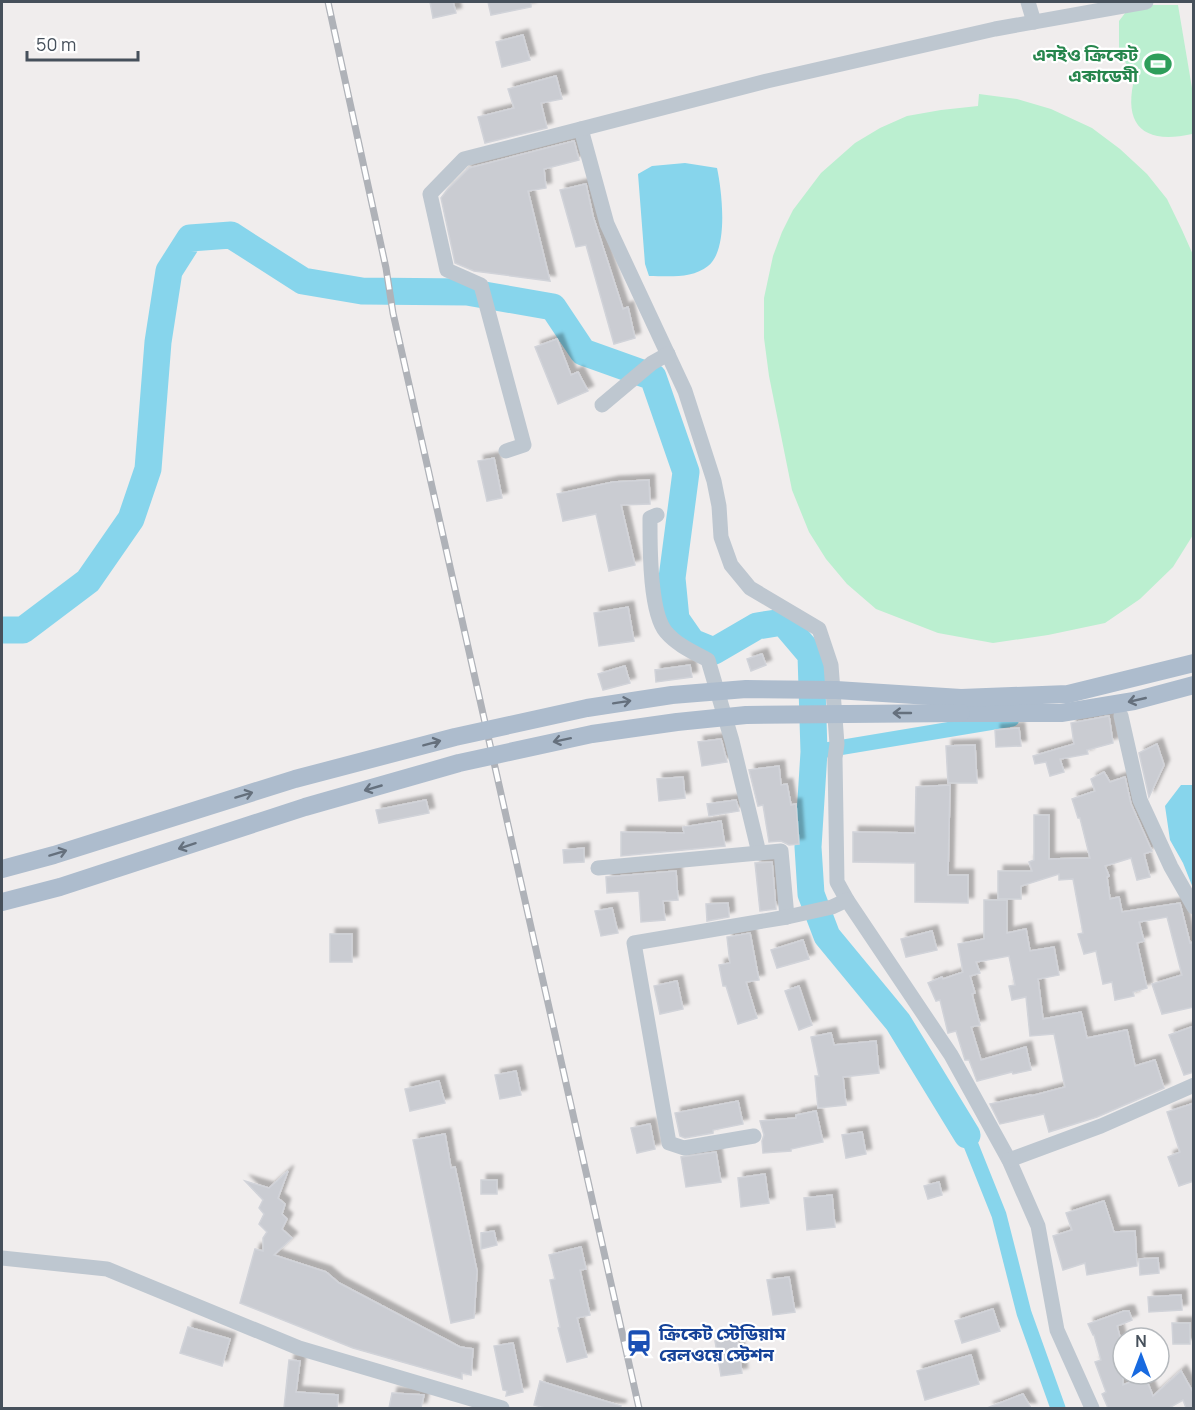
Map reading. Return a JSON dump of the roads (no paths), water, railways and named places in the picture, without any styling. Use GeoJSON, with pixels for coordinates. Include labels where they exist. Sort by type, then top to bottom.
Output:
{"type":"FeatureCollection","features":[{"type":"Feature","properties":{"kind":"main road"},"geometry":{"type":"LineString","coordinates":[[2,869],[295,779],[455,737],[587,708],[672,694],[746,689],[836,690],[961,699],[1068,694],[1194,663]]}},
{"type":"Feature","properties":{"kind":"main road"},"geometry":{"type":"LineString","coordinates":[[2,902],[60,887],[305,807],[459,763],[592,734],[746,715],[1061,713],[1134,701],[1194,685]]}},
{"type":"Feature","properties":{"kind":"street"},"geometry":{"type":"LineString","coordinates":[[1028,2],[1034,22]]}},
{"type":"Feature","properties":{"kind":"street"},"geometry":{"type":"LineString","coordinates":[[506,451],[524,445],[481,285],[447,270],[430,194],[464,159],[767,81],[995,29],[1146,2]]}},
{"type":"Feature","properties":{"kind":"street"},"geometry":{"type":"LineString","coordinates":[[581,129],[606,224],[685,391],[719,506],[721,537],[730,565],[750,588],[819,630],[831,665],[836,751],[837,882],[951,1055],[1009,1160],[1038,1226],[1057,1329],[1092,1408]]}},
{"type":"Feature","properties":{"kind":"street"},"geometry":{"type":"LineString","coordinates":[[602,405],[668,354]]}},
{"type":"Feature","properties":{"kind":"street"},"geometry":{"type":"LineString","coordinates":[[657,515],[650,518],[650,526],[653,591],[657,615],[664,630],[678,644],[708,660],[732,741],[759,853]]}},
{"type":"Feature","properties":{"kind":"street"},"geometry":{"type":"LineString","coordinates":[[1121,716],[1140,800],[1171,867],[1194,907]]}},
{"type":"Feature","properties":{"kind":"street"},"geometry":{"type":"LineString","coordinates":[[598,868],[781,851],[794,915]]}},
{"type":"Feature","properties":{"kind":"street"},"geometry":{"type":"LineString","coordinates":[[754,1136],[684,1148],[669,1143],[634,943],[794,915],[832,907],[847,900]]}},
{"type":"Feature","properties":{"kind":"street"},"geometry":{"type":"LineString","coordinates":[[1009,1160],[1101,1126],[1194,1084]]}},
{"type":"Feature","properties":{"kind":"street"},"geometry":{"type":"LineString","coordinates":[[2,1258],[107,1269],[299,1348],[502,1408]]}},
{"type":"Feature","properties":{"kind":"water"},"geometry":{"type":"Polygon","coordinates":[[[685,163],[717,168],[722,205],[719,247],[715,258],[708,266],[695,273],[680,276],[649,276],[645,264],[638,174],[652,166],[685,163]]]}},
{"type":"Feature","properties":{"kind":"water"},"geometry":{"type":"Polygon","coordinates":[[[1181,785],[1193,785],[1193,888],[1170,840],[1165,806],[1181,785]]]}},
{"type":"Feature","properties":{"kind":"waterway"},"geometry":{"type":"LineString","coordinates":[[2,630],[23,630],[88,581],[131,519],[148,469],[158,342],[169,271],[190,238],[231,235],[303,281],[362,291],[467,292],[553,307],[583,352],[653,377],[686,472],[672,578],[676,619],[692,642],[714,651],[757,626],[783,622],[811,655],[814,752],[808,847],[811,894],[827,936],[898,1022],[967,1135]]}},
{"type":"Feature","properties":{"kind":"waterway"},"geometry":{"type":"LineString","coordinates":[[814,752],[1012,719]]}},
{"type":"Feature","properties":{"kind":"waterway"},"geometry":{"type":"LineString","coordinates":[[967,1135],[999,1215],[1024,1313],[1058,1408]]}},
{"type":"Feature","properties":{"kind":"railway"},"geometry":{"type":"LineString","coordinates":[[328,2],[386,268],[393,313],[639,1408]]}},
{"type":"Feature","properties":{"kind":"place","name":"এনইও ক্রিকেট একাডেমী"},"geometry":{"type":"Point","coordinates":[1158,64]}},
{"type":"Feature","properties":{"kind":"place","name":"ক্রিকেট স্টেডিয়াম রেলওয়ে স্টেশন"},"geometry":{"type":"Point","coordinates":[639,1343]}}]}
